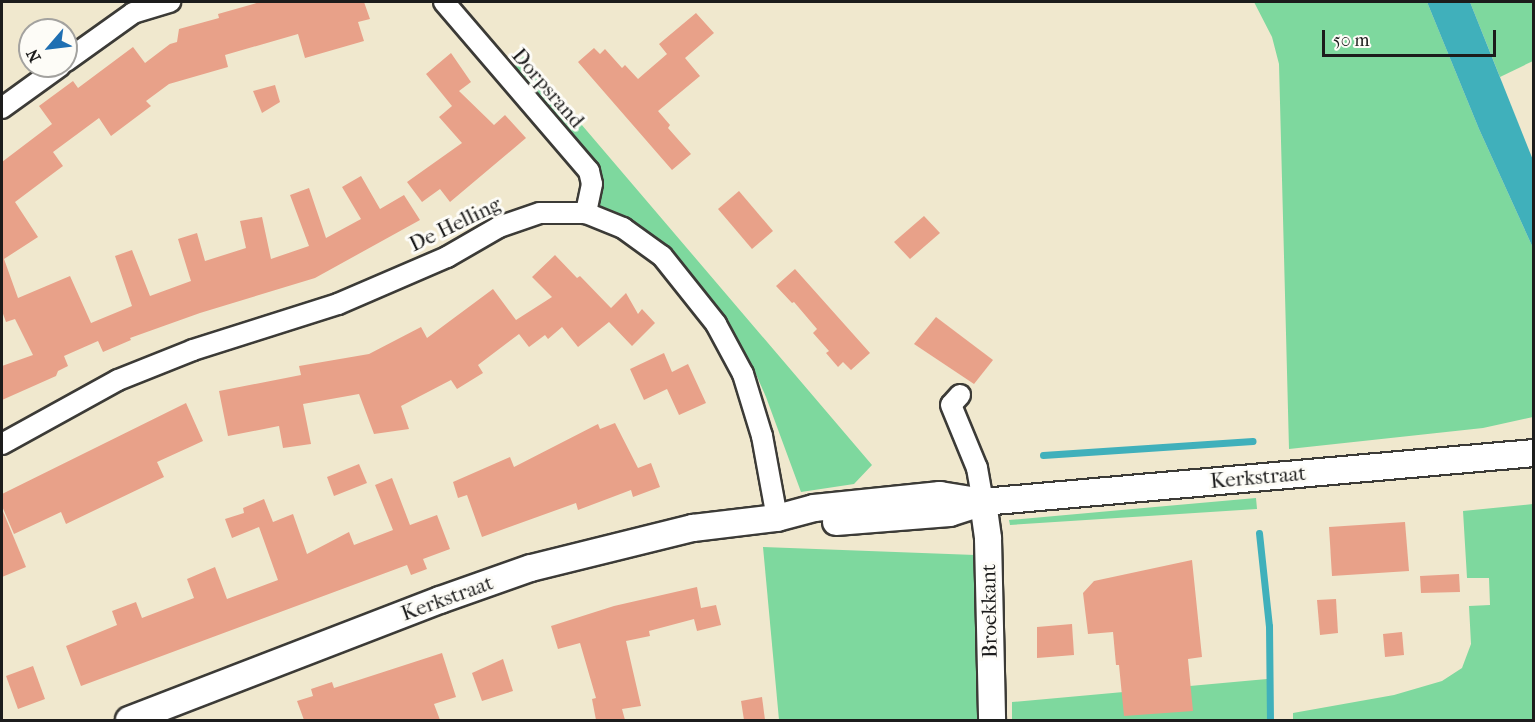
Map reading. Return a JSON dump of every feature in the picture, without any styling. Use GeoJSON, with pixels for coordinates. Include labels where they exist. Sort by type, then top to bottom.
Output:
{"type":"FeatureCollection","features":[{"type":"Feature","properties":{"kind":"street"},"geometry":{"type":"LineString","coordinates":[[78,52],[133,13],[170,2]]}},
{"type":"Feature","properties":{"kind":"street","name":"Dorpsrand"},"geometry":{"type":"LineString","coordinates":[[444,2],[589,171],[592,184],[586,213]]}},
{"type":"Feature","properties":{"kind":"street"},"geometry":{"type":"LineString","coordinates":[[2,108],[43,78]]}},
{"type":"Feature","properties":{"kind":"street","name":"De Helling"},"geometry":{"type":"LineString","coordinates":[[2,444],[118,380],[193,350],[338,304],[447,257],[499,227],[540,213],[586,213],[623,228],[662,256],[716,324],[743,374],[762,436],[777,518]]}},
{"type":"Feature","properties":{"kind":"street"},"geometry":{"type":"LineString","coordinates":[[960,395],[951,405],[977,468],[984,502]]}},
{"type":"Feature","properties":{"kind":"street","name":"Kerkstraat"},"geometry":{"type":"LineString","coordinates":[[129,720],[440,600],[531,568],[693,528],[777,518],[804,522],[909,518],[950,513],[984,502],[1533,453]]}},
{"type":"Feature","properties":{"kind":"street","name":"Broekkant"},"geometry":{"type":"LineString","coordinates":[[984,502],[988,538],[992,720]]}},
{"type":"Feature","properties":{"kind":"green space"},"geometry":{"type":"Polygon","coordinates":[[[1254,2],[1427,2],[1479,129],[1533,248],[1533,417],[1483,428],[1289,449],[1279,64],[1272,37],[1254,2]]]}},
{"type":"Feature","properties":{"kind":"green space"},"geometry":{"type":"Polygon","coordinates":[[[1470,2],[1533,2],[1533,61],[1500,77],[1470,2]]]}},
{"type":"Feature","properties":{"kind":"green space"},"geometry":{"type":"Polygon","coordinates":[[[523,56],[872,465],[854,484],[801,492],[752,365],[716,305],[675,255],[654,239],[602,212],[597,198],[602,175],[512,69],[523,56]]]}},
{"type":"Feature","properties":{"kind":"green space"},"geometry":{"type":"Polygon","coordinates":[[[1256,498],[1257,509],[1010,525],[1009,520],[1256,498]]]}},
{"type":"Feature","properties":{"kind":"green space"},"geometry":{"type":"Polygon","coordinates":[[[1533,504],[1533,720],[1293,720],[1293,713],[1394,695],[1442,681],[1462,668],[1471,644],[1469,606],[1490,605],[1489,578],[1467,578],[1463,511],[1533,504]]]}},
{"type":"Feature","properties":{"kind":"green space"},"geometry":{"type":"Polygon","coordinates":[[[763,547],[975,555],[980,720],[779,720],[763,547]]]}},
{"type":"Feature","properties":{"kind":"green space"},"geometry":{"type":"Polygon","coordinates":[[[1267,679],[1269,720],[1012,720],[1012,702],[1267,679]]]}},
{"type":"Feature","properties":{"kind":"water"},"geometry":{"type":"Polygon","coordinates":[[[1427,2],[1470,2],[1533,160],[1533,248],[1479,129],[1427,2]]]}},
{"type":"Feature","properties":{"kind":"building"},"geometry":{"type":"Polygon","coordinates":[[[260,2],[364,2],[370,19],[358,22],[364,41],[305,58],[298,34],[225,55],[228,67],[169,84],[146,101],[151,106],[111,136],[99,118],[53,152],[63,166],[15,202],[38,237],[4,259],[18,298],[70,276],[91,323],[132,306],[115,256],[132,250],[150,296],[191,281],[178,239],[197,233],[205,261],[246,248],[240,221],[262,217],[271,259],[309,246],[290,195],[309,188],[326,238],[361,219],[342,187],[361,176],[380,209],[404,195],[420,220],[315,278],[200,313],[130,338],[131,340],[103,352],[98,341],[64,356],[68,366],[58,371],[56,376],[2,400],[2,366],[33,355],[15,319],[6,322],[2,311],[2,162],[52,124],[39,106],[73,81],[78,88],[133,47],[145,63],[170,44],[177,42],[179,29],[219,18],[218,14],[260,2]]]}},
{"type":"Feature","properties":{"kind":"building"},"geometry":{"type":"Polygon","coordinates":[[[696,13],[714,33],[685,58],[700,76],[658,111],[670,125],[668,128],[691,154],[672,170],[578,62],[594,48],[600,54],[605,49],[622,68],[625,65],[638,79],[667,54],[659,44],[696,13]]]}},
{"type":"Feature","properties":{"kind":"building"},"geometry":{"type":"Polygon","coordinates":[[[451,53],[471,82],[459,91],[494,125],[505,115],[526,138],[450,202],[440,189],[422,202],[407,182],[462,143],[439,117],[452,106],[426,74],[451,53]]]}},
{"type":"Feature","properties":{"kind":"building"},"geometry":{"type":"Polygon","coordinates":[[[275,85],[280,102],[262,113],[253,91],[275,85]]]}},
{"type":"Feature","properties":{"kind":"building"},"geometry":{"type":"Polygon","coordinates":[[[739,191],[773,231],[752,249],[718,209],[739,191]]]}},
{"type":"Feature","properties":{"kind":"building"},"geometry":{"type":"Polygon","coordinates":[[[924,216],[940,233],[910,259],[894,242],[924,216]]]}},
{"type":"Feature","properties":{"kind":"building"},"geometry":{"type":"Polygon","coordinates":[[[555,255],[577,278],[580,276],[611,308],[626,293],[638,314],[642,309],[655,323],[632,346],[609,322],[578,347],[562,327],[548,339],[545,335],[529,347],[519,334],[478,365],[483,373],[457,389],[451,380],[401,406],[409,429],[374,434],[359,394],[303,404],[311,444],[283,448],[279,426],[228,436],[219,391],[301,375],[299,366],[369,354],[421,327],[427,338],[493,289],[516,320],[552,297],[532,277],[555,255]]]}},
{"type":"Feature","properties":{"kind":"building"},"geometry":{"type":"Polygon","coordinates":[[[795,269],[870,353],[851,370],[843,362],[838,367],[826,353],[829,351],[813,333],[817,329],[794,302],[792,303],[776,286],[795,269]]]}},
{"type":"Feature","properties":{"kind":"building"},"geometry":{"type":"Polygon","coordinates":[[[936,317],[993,360],[974,384],[914,344],[936,317]]]}},
{"type":"Feature","properties":{"kind":"building"},"geometry":{"type":"Polygon","coordinates":[[[664,353],[672,372],[688,364],[706,403],[679,415],[667,389],[644,400],[630,369],[664,353]]]}},
{"type":"Feature","properties":{"kind":"building"},"geometry":{"type":"Polygon","coordinates":[[[186,403],[203,441],[157,462],[164,477],[66,524],[61,512],[14,534],[2,506],[2,494],[186,403]]]}},
{"type":"Feature","properties":{"kind":"building"},"geometry":{"type":"Polygon","coordinates":[[[615,423],[638,468],[651,463],[660,487],[633,497],[631,490],[578,510],[576,503],[482,537],[467,495],[458,498],[453,482],[510,457],[514,467],[598,424],[600,429],[615,423]]]}},
{"type":"Feature","properties":{"kind":"building"},"geometry":{"type":"Polygon","coordinates":[[[359,464],[367,483],[334,496],[327,477],[359,464]]]}},
{"type":"Feature","properties":{"kind":"building"},"geometry":{"type":"Polygon","coordinates":[[[392,478],[410,525],[437,515],[450,549],[423,559],[427,569],[411,575],[407,565],[81,686],[66,646],[117,625],[112,611],[136,602],[142,618],[194,598],[187,579],[215,567],[227,599],[278,580],[259,527],[232,538],[225,519],[244,513],[243,508],[264,499],[273,522],[293,514],[307,554],[349,532],[354,545],[393,530],[375,485],[392,478]]]}},
{"type":"Feature","properties":{"kind":"building"},"geometry":{"type":"Polygon","coordinates":[[[2,509],[26,567],[2,577],[2,509]]]}},
{"type":"Feature","properties":{"kind":"building"},"geometry":{"type":"Polygon","coordinates":[[[1405,522],[1409,571],[1332,576],[1329,527],[1405,522]]]}},
{"type":"Feature","properties":{"kind":"building"},"geometry":{"type":"Polygon","coordinates":[[[1192,560],[1202,657],[1188,659],[1193,711],[1124,716],[1113,632],[1088,634],[1083,593],[1094,581],[1192,560]]]}},
{"type":"Feature","properties":{"kind":"building"},"geometry":{"type":"Polygon","coordinates":[[[1459,574],[1460,592],[1421,593],[1420,576],[1459,574]]]}},
{"type":"Feature","properties":{"kind":"building"},"geometry":{"type":"Polygon","coordinates":[[[697,587],[701,608],[716,605],[721,625],[697,631],[694,619],[649,631],[650,636],[626,641],[641,706],[622,709],[625,720],[596,720],[592,699],[596,698],[580,643],[558,649],[551,626],[614,606],[697,587]]]}},
{"type":"Feature","properties":{"kind":"building"},"geometry":{"type":"Polygon","coordinates":[[[1336,599],[1338,633],[1320,635],[1317,600],[1336,599]]]}},
{"type":"Feature","properties":{"kind":"building"},"geometry":{"type":"Polygon","coordinates":[[[1072,624],[1074,655],[1037,658],[1037,627],[1072,624]]]}},
{"type":"Feature","properties":{"kind":"building"},"geometry":{"type":"Polygon","coordinates":[[[1402,632],[1404,655],[1385,657],[1383,634],[1402,632]]]}},
{"type":"Feature","properties":{"kind":"building"},"geometry":{"type":"Polygon","coordinates":[[[442,653],[456,697],[434,704],[440,720],[304,720],[297,701],[313,696],[311,689],[332,682],[334,688],[442,653]]]}},
{"type":"Feature","properties":{"kind":"building"},"geometry":{"type":"Polygon","coordinates":[[[503,659],[513,691],[482,701],[472,673],[503,659]]]}},
{"type":"Feature","properties":{"kind":"building"},"geometry":{"type":"Polygon","coordinates":[[[33,666],[45,699],[18,709],[6,676],[33,666]]]}},
{"type":"Feature","properties":{"kind":"building"},"geometry":{"type":"Polygon","coordinates":[[[762,697],[765,720],[744,720],[741,701],[762,697]]]}},
{"type":"Feature","properties":{"kind":"waterway"},"geometry":{"type":"LineString","coordinates":[[1043,455],[1253,441]]}},
{"type":"Feature","properties":{"kind":"waterway"},"geometry":{"type":"LineString","coordinates":[[1259,533],[1269,626],[1270,720]]}}]}
